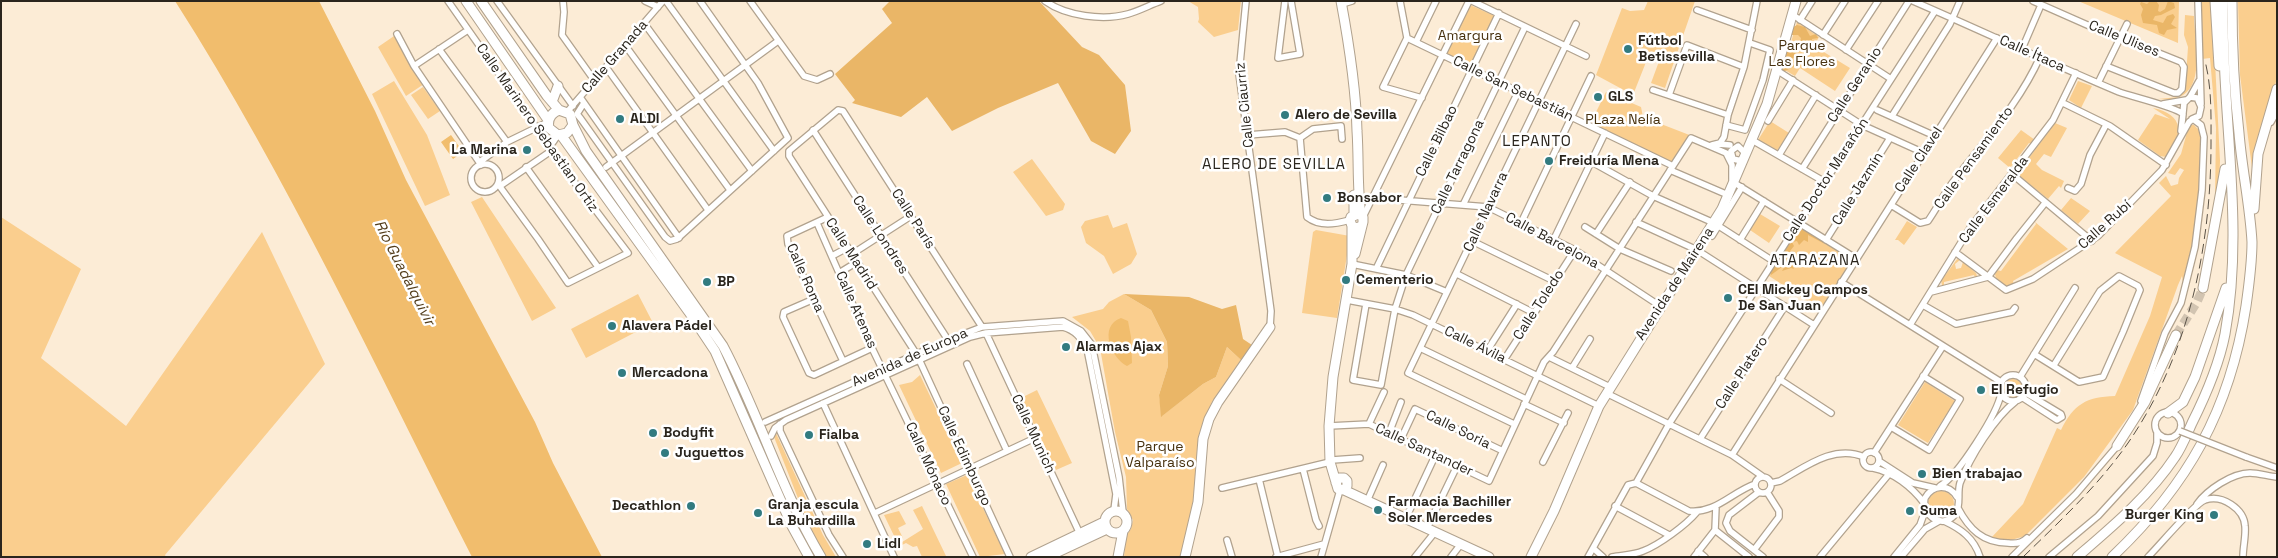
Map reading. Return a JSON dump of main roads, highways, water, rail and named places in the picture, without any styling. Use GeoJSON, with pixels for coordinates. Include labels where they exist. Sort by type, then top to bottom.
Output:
{"type":"FeatureCollection","features":[{"type":"Feature","properties":{"kind":"main road"},"geometry":{"type":"LineString","coordinates":[[466,1],[548,121],[549,128],[560,135],[716,351],[792,526],[809,557]]}},
{"type":"Feature","properties":{"kind":"main road"},"geometry":{"type":"LineString","coordinates":[[481,1],[552,102],[566,109],[572,118],[573,125],[586,151],[696,306],[730,359]]}},
{"type":"Feature","properties":{"kind":"main road","name":"Avenida de Mairena"},"geometry":{"type":"LineString","coordinates":[[1535,555],[1599,406],[1660,306],[1716,225],[1730,188],[1735,156],[1752,140],[1767,104],[1796,17],[1796,1]]}},
{"type":"Feature","properties":{"kind":"main road"},"geometry":{"type":"LineString","coordinates":[[2215,1],[2217,54],[2226,115]]}},
{"type":"Feature","properties":{"kind":"main road"},"geometry":{"type":"LineString","coordinates":[[2077,557],[2136,506],[2176,456],[2207,394],[2225,335],[2231,274],[2232,211],[2226,115],[2223,1]]}},
{"type":"Feature","properties":{"kind":"main road"},"geometry":{"type":"LineString","coordinates":[[2232,1],[2239,134],[2248,194],[2252,244]]}},
{"type":"Feature","properties":{"kind":"main road"},"geometry":{"type":"LineString","coordinates":[[1340,2],[1354,132],[1357,220],[1360,236],[1352,264],[1333,377],[1329,426],[1331,459],[1342,485],[1489,557]]}},
{"type":"Feature","properties":{"kind":"main road"},"geometry":{"type":"LineString","coordinates":[[552,102],[558,86]]}},
{"type":"Feature","properties":{"kind":"main road"},"geometry":{"type":"LineString","coordinates":[[2112,557],[2134,536],[2166,499],[2197,451],[2221,405],[2235,360],[2244,316],[2250,276],[2256,170],[2261,142],[2277,89]]}},
{"type":"Feature","properties":{"kind":"main road"},"geometry":{"type":"LineString","coordinates":[[548,121],[552,114],[566,109]]}},
{"type":"Feature","properties":{"kind":"main road"},"geometry":{"type":"LineString","coordinates":[[560,135],[567,133],[573,125]]}},
{"type":"Feature","properties":{"kind":"main road"},"geometry":{"type":"LineString","coordinates":[[2203,288],[2223,187],[2228,144]]}},
{"type":"Feature","properties":{"kind":"main road"},"geometry":{"type":"LineString","coordinates":[[2168,412],[2183,402],[2195,377],[2231,274]]}},
{"type":"Feature","properties":{"kind":"main road"},"geometry":{"type":"LineString","coordinates":[[1185,557],[1198,502],[1202,439],[1209,419],[1218,402],[1270,327]]}},
{"type":"Feature","properties":{"kind":"main road"},"geometry":{"type":"LineString","coordinates":[[719,328],[730,359],[800,520],[821,557]]}},
{"type":"Feature","properties":{"kind":"main road"},"geometry":{"type":"LineString","coordinates":[[2117,446],[2145,402],[2176,335]]}},
{"type":"Feature","properties":{"kind":"main road"},"geometry":{"type":"LineString","coordinates":[[1118,546],[1108,528],[1109,512],[1119,511],[1128,522],[1118,546],[1118,557]]}},
{"type":"Feature","properties":{"kind":"main road"},"geometry":{"type":"LineString","coordinates":[[1047,557],[1108,528]]}},
{"type":"Feature","properties":{"kind":"main road"},"geometry":{"type":"LineString","coordinates":[[1031,557],[1080,534],[1108,528],[1123,531]]}},
{"type":"Feature","properties":{"kind":"water","name":"Río Guadalquivir"},"geometry":{"type":"Polygon","coordinates":[[[175,1],[319,1],[375,111],[406,180],[535,422],[553,463],[602,557],[472,557],[294,205],[256,136],[175,1]]]}},
{"type":"Feature","properties":{"kind":"water"},"geometry":{"type":"Polygon","coordinates":[[[451,135],[463,152],[453,159],[441,142],[451,135]]]}},
{"type":"Feature","properties":{"kind":"water"},"geometry":{"type":"Polygon","coordinates":[[[1121,318],[1128,321],[1131,337],[1132,363],[1127,366],[1116,356],[1109,342],[1110,328],[1114,322],[1121,318]]]}},
{"type":"Feature","properties":{"kind":"tunnel"},"geometry":{"type":"LineString","coordinates":[[2176,335],[2197,302],[2203,288]]}},
{"type":"Feature","properties":{"kind":"railway"},"geometry":{"type":"LineString","coordinates":[[2023,557],[2104,474],[2128,443],[2149,409],[2181,338],[2201,262],[2210,183],[2210,92],[2205,61]]}},
{"type":"Feature","properties":{"kind":"place","name":"Fútbol Betissevilla"},"geometry":{"type":"Point","coordinates":[1628,49]}},
{"type":"Feature","properties":{"kind":"place","name":"GLS"},"geometry":{"type":"Point","coordinates":[1598,97]}},
{"type":"Feature","properties":{"kind":"place","name":"Alero de Sevilla"},"geometry":{"type":"Point","coordinates":[1285,115]}},
{"type":"Feature","properties":{"kind":"place","name":"ALDI"},"geometry":{"type":"Point","coordinates":[620,119]}},
{"type":"Feature","properties":{"kind":"place","name":"La Marina"},"geometry":{"type":"Point","coordinates":[527,150]}},
{"type":"Feature","properties":{"kind":"place","name":"Freiduría Mena"},"geometry":{"type":"Point","coordinates":[1549,161]}},
{"type":"Feature","properties":{"kind":"place","name":"Bonsabor"},"geometry":{"type":"Point","coordinates":[1327,198]}},
{"type":"Feature","properties":{"kind":"place","name":"Cementerio"},"geometry":{"type":"Point","coordinates":[1346,280]}},
{"type":"Feature","properties":{"kind":"place","name":"BP"},"geometry":{"type":"Point","coordinates":[707,282]}},
{"type":"Feature","properties":{"kind":"place","name":"CEI Mickey Campos De San Juan"},"geometry":{"type":"Point","coordinates":[1728,298]}},
{"type":"Feature","properties":{"kind":"place","name":"Alavera Pádel"},"geometry":{"type":"Point","coordinates":[612,326]}},
{"type":"Feature","properties":{"kind":"place","name":"Alarmas Ajax"},"geometry":{"type":"Point","coordinates":[1066,347]}},
{"type":"Feature","properties":{"kind":"place","name":"Mercadona"},"geometry":{"type":"Point","coordinates":[622,373]}},
{"type":"Feature","properties":{"kind":"place","name":"El Refugio"},"geometry":{"type":"Point","coordinates":[1981,390]}},
{"type":"Feature","properties":{"kind":"place","name":"Bodyfit"},"geometry":{"type":"Point","coordinates":[653,433]}},
{"type":"Feature","properties":{"kind":"place","name":"Fialba"},"geometry":{"type":"Point","coordinates":[809,435]}},
{"type":"Feature","properties":{"kind":"place","name":"Juguettos"},"geometry":{"type":"Point","coordinates":[665,453]}},
{"type":"Feature","properties":{"kind":"place","name":"Bien trabajao"},"geometry":{"type":"Point","coordinates":[1922,474]}},
{"type":"Feature","properties":{"kind":"place","name":"Decathlon"},"geometry":{"type":"Point","coordinates":[691,506]}},
{"type":"Feature","properties":{"kind":"place","name":"Farmacia Bachiller Soler Mercedes"},"geometry":{"type":"Point","coordinates":[1378,510]}},
{"type":"Feature","properties":{"kind":"place","name":"Suma"},"geometry":{"type":"Point","coordinates":[1910,511]}},
{"type":"Feature","properties":{"kind":"place","name":"Granja escula La Buhardilla"},"geometry":{"type":"Point","coordinates":[758,513]}},
{"type":"Feature","properties":{"kind":"place","name":"Burger King"},"geometry":{"type":"Point","coordinates":[2214,515]}},
{"type":"Feature","properties":{"kind":"place","name":"Lidl"},"geometry":{"type":"Point","coordinates":[867,544]}},
{"type":"Feature","properties":{"kind":"district","name":"LEPANTO"},"geometry":{"type":"Point","coordinates":[1537,142]}},
{"type":"Feature","properties":{"kind":"district","name":"ALERO DE SEVILLA"},"geometry":{"type":"Point","coordinates":[1274,165]}},
{"type":"Feature","properties":{"kind":"district","name":"ATARAZANA"},"geometry":{"type":"Point","coordinates":[1815,261]}},
{"type":"Feature","properties":{"kind":"park label","name":"Amargura"},"geometry":{"type":"Point","coordinates":[1470,36]}},
{"type":"Feature","properties":{"kind":"park label","name":"Parque Las Flores"},"geometry":{"type":"Point","coordinates":[1802,54]}},
{"type":"Feature","properties":{"kind":"park label","name":"PLaza Nelía"},"geometry":{"type":"Point","coordinates":[1623,120]}},
{"type":"Feature","properties":{"kind":"park label","name":"Parque Valparaíso"},"geometry":{"type":"Point","coordinates":[1160,456]}}]}
